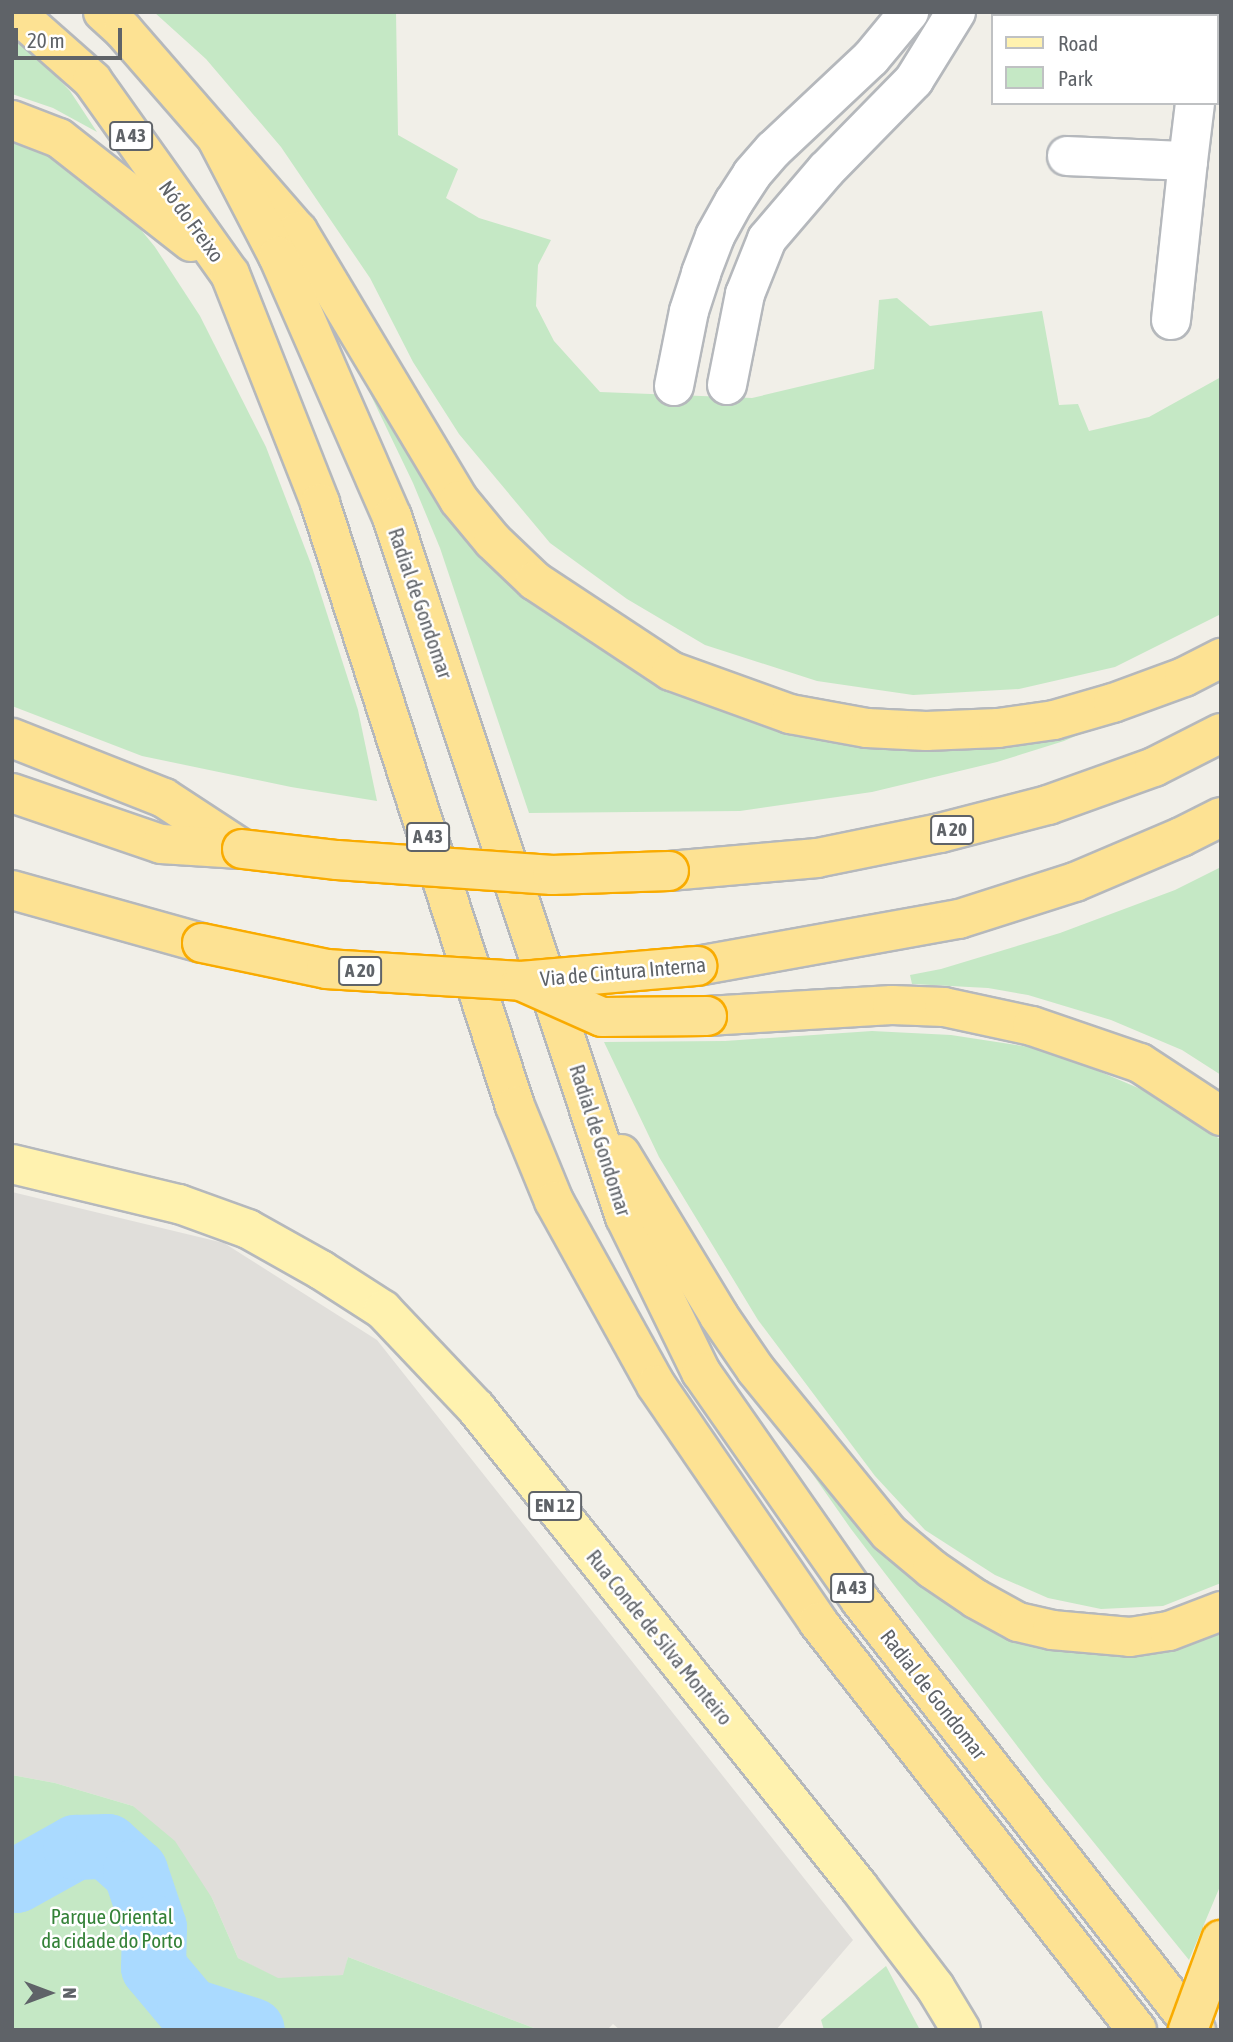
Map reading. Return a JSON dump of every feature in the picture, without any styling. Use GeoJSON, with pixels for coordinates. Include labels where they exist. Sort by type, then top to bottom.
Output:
{"type":"FeatureCollection","features":[{"type":"Feature","properties":{"kind":"highway","name":"Nó do Freixo"},"geometry":{"type":"LineString","coordinates":[[15,12],[92,80],[230,274]]}},
{"type":"Feature","properties":{"kind":"highway","name":"A 43"},"geometry":{"type":"LineString","coordinates":[[103,12],[123,30],[216,136]]}},
{"type":"Feature","properties":{"kind":"highway"},"geometry":{"type":"LineString","coordinates":[[12,120],[59,138],[230,274]]}},
{"type":"Feature","properties":{"kind":"highway"},"geometry":{"type":"LineString","coordinates":[[216,136],[298,231],[459,500],[493,541],[535,581],[671,671],[790,713],[867,729],[926,731],[998,728],[1054,720],[1113,703],[1184,677],[1221,658]]}},
{"type":"Feature","properties":{"kind":"highway","name":"Radial de Gondomar"},"geometry":{"type":"LineString","coordinates":[[216,136],[278,256],[392,517],[625,1217],[701,1372],[860,1600],[1196,2030]]}},
{"type":"Feature","properties":{"kind":"highway","name":"A 43"},"geometry":{"type":"LineString","coordinates":[[230,274],[320,503],[515,1106],[554,1201],[656,1385],[818,1622],[1137,2030]]}},
{"type":"Feature","properties":{"kind":"highway","name":"A 20"},"geometry":{"type":"LineString","coordinates":[[12,793],[161,844],[242,849],[337,860],[552,874],[669,871],[817,858],[940,833],[1059,801],[1154,767],[1221,733]]}},
{"type":"Feature","properties":{"kind":"highway"},"geometry":{"type":"LineString","coordinates":[[12,738],[164,798],[242,849]]}},
{"type":"Feature","properties":{"kind":"highway","name":"Via de Cintura Interna"},"geometry":{"type":"LineString","coordinates":[[12,890],[202,943],[326,969],[521,981],[697,966],[959,919],[1075,882],[1221,817]]}},
{"type":"Feature","properties":{"kind":"highway"},"geometry":{"type":"LineString","coordinates":[[521,981],[602,1017],[707,1016],[892,1005],[944,1007],[1032,1026],[1140,1063],[1221,1116]]}},
{"type":"Feature","properties":{"kind":"highway"},"geometry":{"type":"LineString","coordinates":[[587,1099],[719,1316],[756,1370],[889,1533],[932,1569],[976,1599],[1018,1622],[1066,1632],[1130,1637],[1169,1631],[1221,1611]]}},
{"type":"Feature","properties":{"kind":"highway"},"geometry":{"type":"LineString","coordinates":[[1188,2030],[1221,1940]]}},
{"type":"Feature","properties":{"kind":"main road","name":"Rua Conde de Silva Monteiro"},"geometry":{"type":"LineString","coordinates":[[12,1164],[179,1204],[248,1229],[321,1270],[383,1310],[485,1419],[858,1886],[935,1987],[961,2030]]}},
{"type":"Feature","properties":{"kind":"street"},"geometry":{"type":"LineString","coordinates":[[674,386],[689,311],[701,273],[715,236],[734,202],[752,174],[773,150],[871,58],[909,12]]}},
{"type":"Feature","properties":{"kind":"street"},"geometry":{"type":"LineString","coordinates":[[727,385],[745,294],[767,239],[826,170],[914,80],[956,12]]}},
{"type":"Feature","properties":{"kind":"street"},"geometry":{"type":"LineString","coordinates":[[1171,320],[1195,105]]}},
{"type":"Feature","properties":{"kind":"street"},"geometry":{"type":"LineString","coordinates":[[1067,156],[1188,161]]}},
{"type":"Feature","properties":{"kind":"shaded area"},"geometry":{"type":"Polygon","coordinates":[[[12,1192],[224,1243],[377,1340],[853,1940],[776,2030],[620,2030],[613,2024],[607,2030],[539,2030],[348,1957],[344,1975],[278,1979],[238,1958],[212,1898],[133,1806],[55,1783],[12,1775],[12,1192]]]}},
{"type":"Feature","properties":{"kind":"green space"},"geometry":{"type":"Polygon","coordinates":[[[154,12],[396,12],[398,135],[458,169],[446,198],[479,218],[551,240],[538,265],[536,306],[554,341],[600,392],[752,398],[874,369],[879,300],[897,298],[930,326],[1042,311],[1059,405],[1078,404],[1089,431],[1149,417],[1221,377],[1221,614],[1115,667],[1019,689],[913,695],[817,681],[705,645],[627,599],[550,543],[459,434],[413,362],[370,278],[281,147],[206,59],[154,12]]]}},
{"type":"Feature","properties":{"kind":"green space"},"geometry":{"type":"Polygon","coordinates":[[[12,30],[70,91],[97,132],[53,108],[12,94],[12,30]]]}},
{"type":"Feature","properties":{"kind":"green space"},"geometry":{"type":"Polygon","coordinates":[[[12,138],[70,166],[119,203],[155,247],[200,316],[266,447],[311,564],[358,710],[377,801],[291,787],[142,756],[12,706],[12,138]]]}},
{"type":"Feature","properties":{"kind":"green space"},"geometry":{"type":"Polygon","coordinates":[[[340,331],[466,527],[775,719],[1127,714],[1064,741],[997,762],[872,792],[740,811],[529,813],[440,548],[413,483],[340,331]]]}},
{"type":"Feature","properties":{"kind":"green space"},"geometry":{"type":"Polygon","coordinates":[[[1221,867],[1221,1075],[1182,1050],[1111,1020],[1028,995],[988,988],[912,984],[910,975],[941,969],[1060,933],[1175,890],[1221,867]]]}},
{"type":"Feature","properties":{"kind":"green space"},"geometry":{"type":"Polygon","coordinates":[[[872,1031],[951,1035],[1049,1050],[1143,1090],[1220,1139],[1221,1583],[1163,1606],[1101,1609],[1048,1598],[995,1575],[925,1530],[875,1476],[758,1320],[659,1157],[604,1042],[725,1041],[872,1031]]]}},
{"type":"Feature","properties":{"kind":"green space"},"geometry":{"type":"Polygon","coordinates":[[[776,1422],[978,1610],[1221,1627],[1221,1884],[1189,1960],[1044,1781],[851,1529],[776,1422]]]}},
{"type":"Feature","properties":{"kind":"green space","name":"Parque Oriental da cidade do Porto"},"geometry":{"type":"Polygon","coordinates":[[[12,1775],[55,1783],[133,1806],[175,1841],[212,1898],[238,1958],[278,1978],[343,1975],[348,1957],[539,2030],[12,2030],[12,1775]]]}},
{"type":"Feature","properties":{"kind":"green space"},"geometry":{"type":"Polygon","coordinates":[[[886,1966],[920,2030],[824,2030],[821,2020],[886,1966]]]}},
{"type":"Feature","properties":{"kind":"waterway"},"geometry":{"type":"LineString","coordinates":[[12,1878],[16,1880],[75,1847],[107,1846],[135,1871],[154,1927],[153,1967],[189,2010],[252,2030]]}}]}
